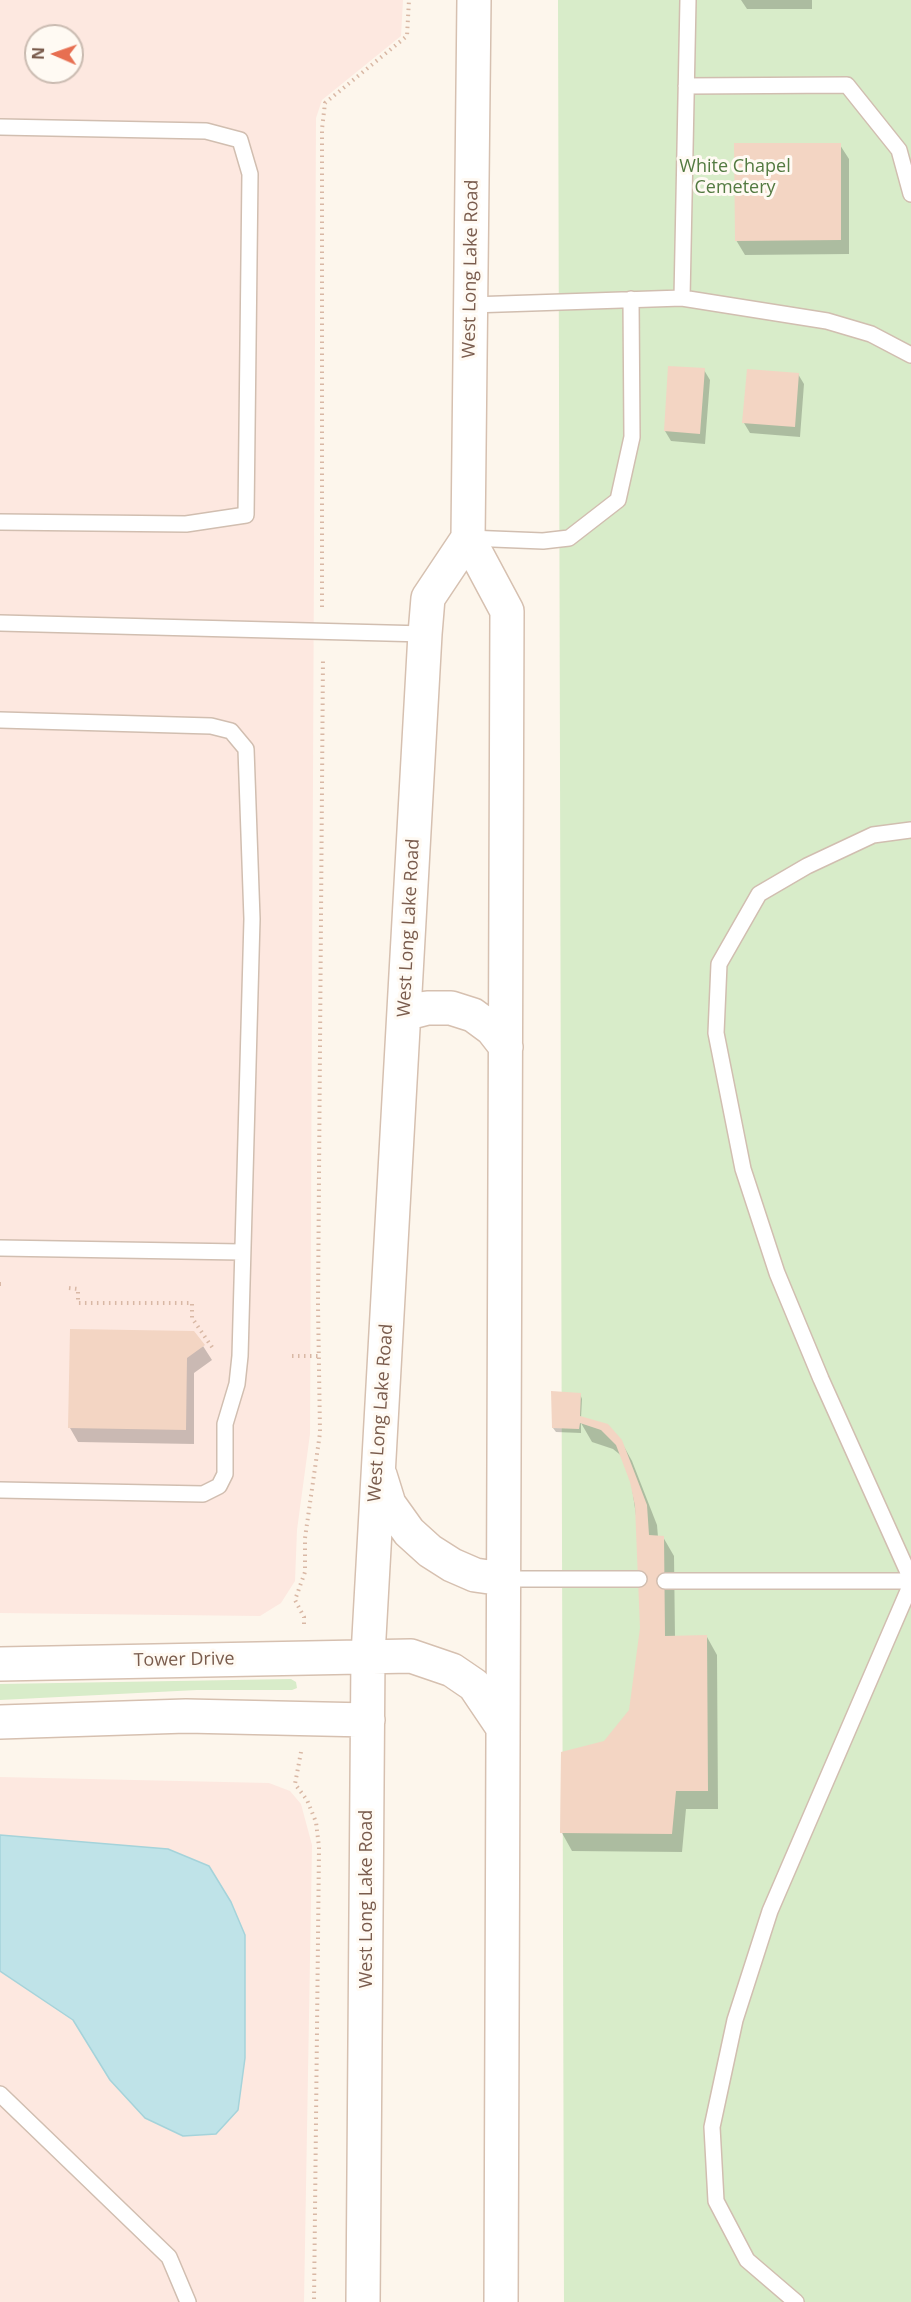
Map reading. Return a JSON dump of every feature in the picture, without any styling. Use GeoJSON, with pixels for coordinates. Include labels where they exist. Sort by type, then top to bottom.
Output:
{"type":"FeatureCollection","features":[{"type":"Feature","properties":{"kind":"main road","name":"West Long Lake Road"},"geometry":{"type":"LineString","coordinates":[[474,0],[468,538],[507,611],[501,2302]]}},
{"type":"Feature","properties":{"kind":"main road","name":"West Long Lake Road"},"geometry":{"type":"LineString","coordinates":[[363,2302],[368,1655],[425,634],[428,598],[468,538]]}},
{"type":"Feature","properties":{"kind":"main road"},"geometry":{"type":"LineString","coordinates":[[404,1014],[427,1008],[451,1008],[473,1015],[492,1029],[506,1047]]}},
{"type":"Feature","properties":{"kind":"main road"},"geometry":{"type":"LineString","coordinates":[[377,1468],[389,1504],[409,1532],[430,1551],[452,1565],[475,1575],[503,1579]]}},
{"type":"Feature","properties":{"kind":"main road","name":"Tower Drive"},"geometry":{"type":"LineString","coordinates":[[0,1664],[368,1655],[411,1656],[452,1670],[474,1685],[503,1728]]}},
{"type":"Feature","properties":{"kind":"main road"},"geometry":{"type":"LineString","coordinates":[[0,1722],[186,1716],[368,1720]]}},
{"type":"Feature","properties":{"kind":"lane"},"geometry":{"type":"LineString","coordinates":[[682,298],[687,0]]}},
{"type":"Feature","properties":{"kind":"lane"},"geometry":{"type":"LineString","coordinates":[[686,86],[847,85],[899,150],[911,194]]}},
{"type":"Feature","properties":{"kind":"lane"},"geometry":{"type":"LineString","coordinates":[[0,127],[206,131],[240,140],[250,174],[246,515],[186,524],[0,522]]}},
{"type":"Feature","properties":{"kind":"lane"},"geometry":{"type":"LineString","coordinates":[[471,305],[682,298],[827,321],[871,334],[911,355]]}},
{"type":"Feature","properties":{"kind":"lane"},"geometry":{"type":"LineString","coordinates":[[468,538],[543,541],[569,538],[618,500],[632,436],[632,299]]}},
{"type":"Feature","properties":{"kind":"lane"},"geometry":{"type":"LineString","coordinates":[[0,623],[425,634]]}},
{"type":"Feature","properties":{"kind":"lane"},"geometry":{"type":"LineString","coordinates":[[0,720],[211,726],[231,730],[246,748],[252,919],[241,1252],[240,1356],[237,1384],[225,1424],[225,1474],[219,1486],[203,1494],[0,1490]]}},
{"type":"Feature","properties":{"kind":"lane"},"geometry":{"type":"LineString","coordinates":[[796,2302],[747,2260],[716,2201],[712,2127],[735,2020],[770,1911],[911,1581],[821,1380],[777,1273],[743,1169],[716,1033],[719,964],[759,894],[807,866],[873,835],[911,830]]}},
{"type":"Feature","properties":{"kind":"lane"},"geometry":{"type":"LineString","coordinates":[[0,1248],[241,1252]]}},
{"type":"Feature","properties":{"kind":"lane"},"geometry":{"type":"LineString","coordinates":[[503,1579],[639,1580]]}},
{"type":"Feature","properties":{"kind":"lane"},"geometry":{"type":"LineString","coordinates":[[665,1581],[911,1581]]}},
{"type":"Feature","properties":{"kind":"lane"},"geometry":{"type":"LineString","coordinates":[[0,2094],[169,2257],[188,2302]]}},
{"type":"Feature","properties":{"kind":"path"},"geometry":{"type":"LineString","coordinates":[[304,1617],[295,1600],[305,1572],[305,1538],[320,1433],[318,1356],[322,129],[325,103],[408,36],[409,0]]}},
{"type":"Feature","properties":{"kind":"path"},"geometry":{"type":"LineString","coordinates":[[69,1288],[78,1289],[78,1303],[192,1303],[192,1318],[219,1356]]}},
{"type":"Feature","properties":{"kind":"path"},"geometry":{"type":"LineString","coordinates":[[292,1356],[318,1356]]}},
{"type":"Feature","properties":{"kind":"path"},"geometry":{"type":"LineString","coordinates":[[301,1760],[295,1784],[307,1800],[316,1822],[319,1846],[314,2302]]}},
{"type":"Feature","properties":{"kind":"shaded area"},"geometry":{"type":"Polygon","coordinates":[[[0,0],[403,0],[401,36],[322,100],[316,118],[310,1434],[297,1530],[295,1581],[281,1603],[260,1616],[0,1613],[0,0]]]}},
{"type":"Feature","properties":{"kind":"shaded area"},"geometry":{"type":"Polygon","coordinates":[[[0,1777],[269,1783],[290,1791],[301,1804],[312,1845],[304,2302],[0,2302],[0,1777]]]}},
{"type":"Feature","properties":{"kind":"green space","name":"White Chapel Cemetery"},"geometry":{"type":"Polygon","coordinates":[[[558,0],[911,0],[911,2302],[564,2302],[558,0]]]}},
{"type":"Feature","properties":{"kind":"green space"},"geometry":{"type":"Polygon","coordinates":[[[291,1679],[296,1682],[297,1688],[292,1690],[197,1690],[0,1700],[0,1684],[291,1679]]]}},
{"type":"Feature","properties":{"kind":"water"},"geometry":{"type":"Polygon","coordinates":[[[0,1835],[168,1849],[209,1866],[231,1902],[245,1935],[245,2058],[238,2110],[216,2134],[183,2136],[145,2118],[110,2080],[73,2020],[0,1971],[0,1835]]]}},
{"type":"Feature","properties":{"kind":"building"},"geometry":{"type":"Polygon","coordinates":[[[734,143],[841,143],[841,240],[735,241],[734,143]]]}},
{"type":"Feature","properties":{"kind":"building"},"geometry":{"type":"Polygon","coordinates":[[[668,366],[705,368],[700,434],[664,431],[668,366]]]}},
{"type":"Feature","properties":{"kind":"building"},"geometry":{"type":"Polygon","coordinates":[[[747,369],[799,373],[795,427],[742,423],[747,369]]]}},
{"type":"Feature","properties":{"kind":"building"},"geometry":{"type":"Polygon","coordinates":[[[70,1329],[194,1331],[205,1345],[187,1358],[186,1430],[68,1428],[70,1329]]]}},
{"type":"Feature","properties":{"kind":"building"},"geometry":{"type":"Polygon","coordinates":[[[551,1391],[581,1393],[580,1416],[608,1424],[622,1440],[647,1505],[649,1535],[664,1536],[665,1636],[707,1635],[708,1791],[676,1791],[672,1834],[560,1833],[561,1752],[604,1741],[629,1710],[640,1628],[635,1506],[630,1482],[616,1445],[601,1430],[580,1423],[579,1429],[552,1428],[551,1391]]]}}]}
